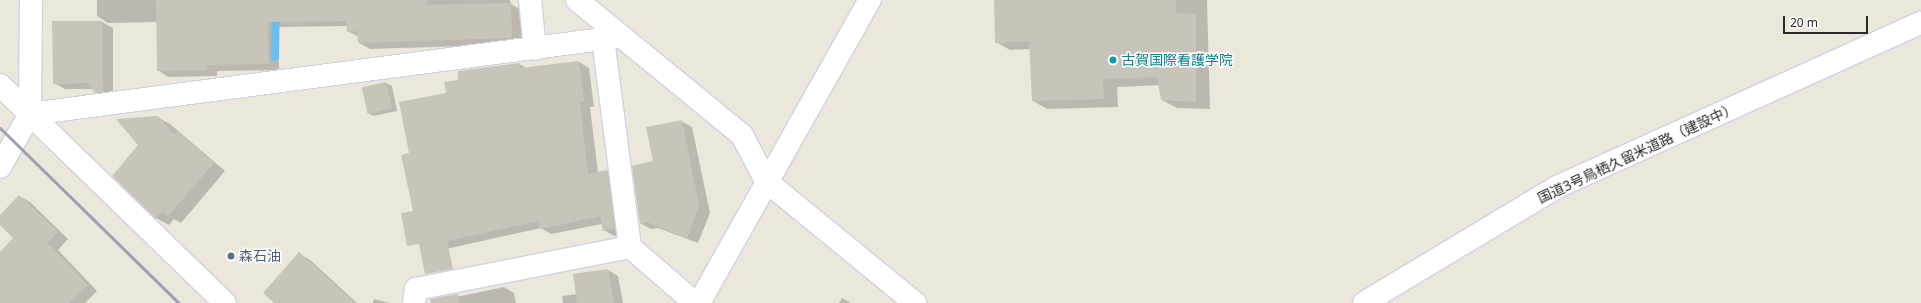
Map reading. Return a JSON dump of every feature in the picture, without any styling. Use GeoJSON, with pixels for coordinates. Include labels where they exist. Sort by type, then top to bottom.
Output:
{"type":"FeatureCollection","features":[{"type":"Feature","properties":{"kind":"street"},"geometry":{"type":"LineString","coordinates":[[0,166],[30,114],[31,0]]}},
{"type":"Feature","properties":{"kind":"street"},"geometry":{"type":"LineString","coordinates":[[530,0],[535,49]]}},
{"type":"Feature","properties":{"kind":"street"},"geometry":{"type":"LineString","coordinates":[[577,0],[613,38],[742,135],[766,181],[915,303]]}},
{"type":"Feature","properties":{"kind":"street"},"geometry":{"type":"LineString","coordinates":[[699,303],[766,181],[870,0]]}},
{"type":"Feature","properties":{"kind":"street","name":"国道3号鳥栖久留米道路（建設中）"},"geometry":{"type":"LineString","coordinates":[[1364,303],[1557,187],[1921,23]]}},
{"type":"Feature","properties":{"kind":"street"},"geometry":{"type":"LineString","coordinates":[[30,114],[613,38]]}},
{"type":"Feature","properties":{"kind":"street"},"geometry":{"type":"LineString","coordinates":[[613,38],[630,247],[695,303]]}},
{"type":"Feature","properties":{"kind":"street"},"geometry":{"type":"LineString","coordinates":[[0,85],[225,303]]}},
{"type":"Feature","properties":{"kind":"street"},"geometry":{"type":"LineString","coordinates":[[414,303],[416,289],[630,247]]}},
{"type":"Feature","properties":{"kind":"building"},"geometry":{"type":"Polygon","coordinates":[[[156,0],[427,0],[427,5],[511,3],[512,38],[358,43],[357,31],[347,32],[346,21],[268,22],[269,64],[207,65],[207,70],[157,71],[156,0]]]}},
{"type":"Feature","properties":{"kind":"building","name":"古賀国際看護学院"},"geometry":{"type":"Polygon","coordinates":[[[994,0],[1176,0],[1176,13],[1196,14],[1196,102],[1161,100],[1157,77],[1103,79],[1104,99],[1032,101],[1029,41],[995,43],[994,0]]]}},
{"type":"Feature","properties":{"kind":"building"},"geometry":{"type":"Polygon","coordinates":[[[52,21],[102,21],[103,92],[95,93],[87,83],[53,84],[52,21]]]}},
{"type":"Feature","properties":{"kind":"building"},"geometry":{"type":"Polygon","coordinates":[[[579,61],[584,101],[580,102],[588,174],[607,170],[615,228],[603,231],[600,216],[540,229],[538,221],[447,241],[453,269],[425,274],[419,244],[407,246],[401,213],[413,211],[401,155],[409,153],[399,102],[446,93],[444,82],[458,80],[458,71],[520,63],[520,68],[579,61]]]}},
{"type":"Feature","properties":{"kind":"building"},"geometry":{"type":"Polygon","coordinates":[[[386,82],[392,108],[368,114],[362,88],[386,82]]]}},
{"type":"Feature","properties":{"kind":"building"},"geometry":{"type":"Polygon","coordinates":[[[158,116],[174,135],[177,131],[214,163],[168,216],[162,211],[156,219],[112,176],[138,145],[116,119],[158,116]]]}},
{"type":"Feature","properties":{"kind":"building"},"geometry":{"type":"Polygon","coordinates":[[[682,120],[699,206],[687,238],[647,222],[640,224],[632,166],[653,161],[646,127],[682,120]]]}},
{"type":"Feature","properties":{"kind":"building"},"geometry":{"type":"Polygon","coordinates":[[[19,195],[58,232],[48,243],[88,285],[69,303],[0,303],[0,252],[13,238],[0,225],[0,215],[19,195]]]}},
{"type":"Feature","properties":{"kind":"building"},"geometry":{"type":"Polygon","coordinates":[[[299,252],[355,303],[274,303],[263,293],[299,252]]]}},
{"type":"Feature","properties":{"kind":"building"},"geometry":{"type":"Polygon","coordinates":[[[608,269],[614,303],[577,303],[573,274],[608,269]]]}},
{"type":"Feature","properties":{"kind":"building"},"geometry":{"type":"Polygon","coordinates":[[[458,294],[459,303],[431,303],[430,299],[458,294]]]}},
{"type":"Feature","properties":{"kind":"waterway"},"geometry":{"type":"LineString","coordinates":[[275,57],[276,0]]}},
{"type":"Feature","properties":{"kind":"railway"},"geometry":{"type":"LineString","coordinates":[[0,128],[179,303]]}},
{"type":"Feature","properties":{"kind":"place","name":"古賀国際看護学院"},"geometry":{"type":"Point","coordinates":[1113,60]}},
{"type":"Feature","properties":{"kind":"place","name":"森石油"},"geometry":{"type":"Point","coordinates":[231,256]}}]}
